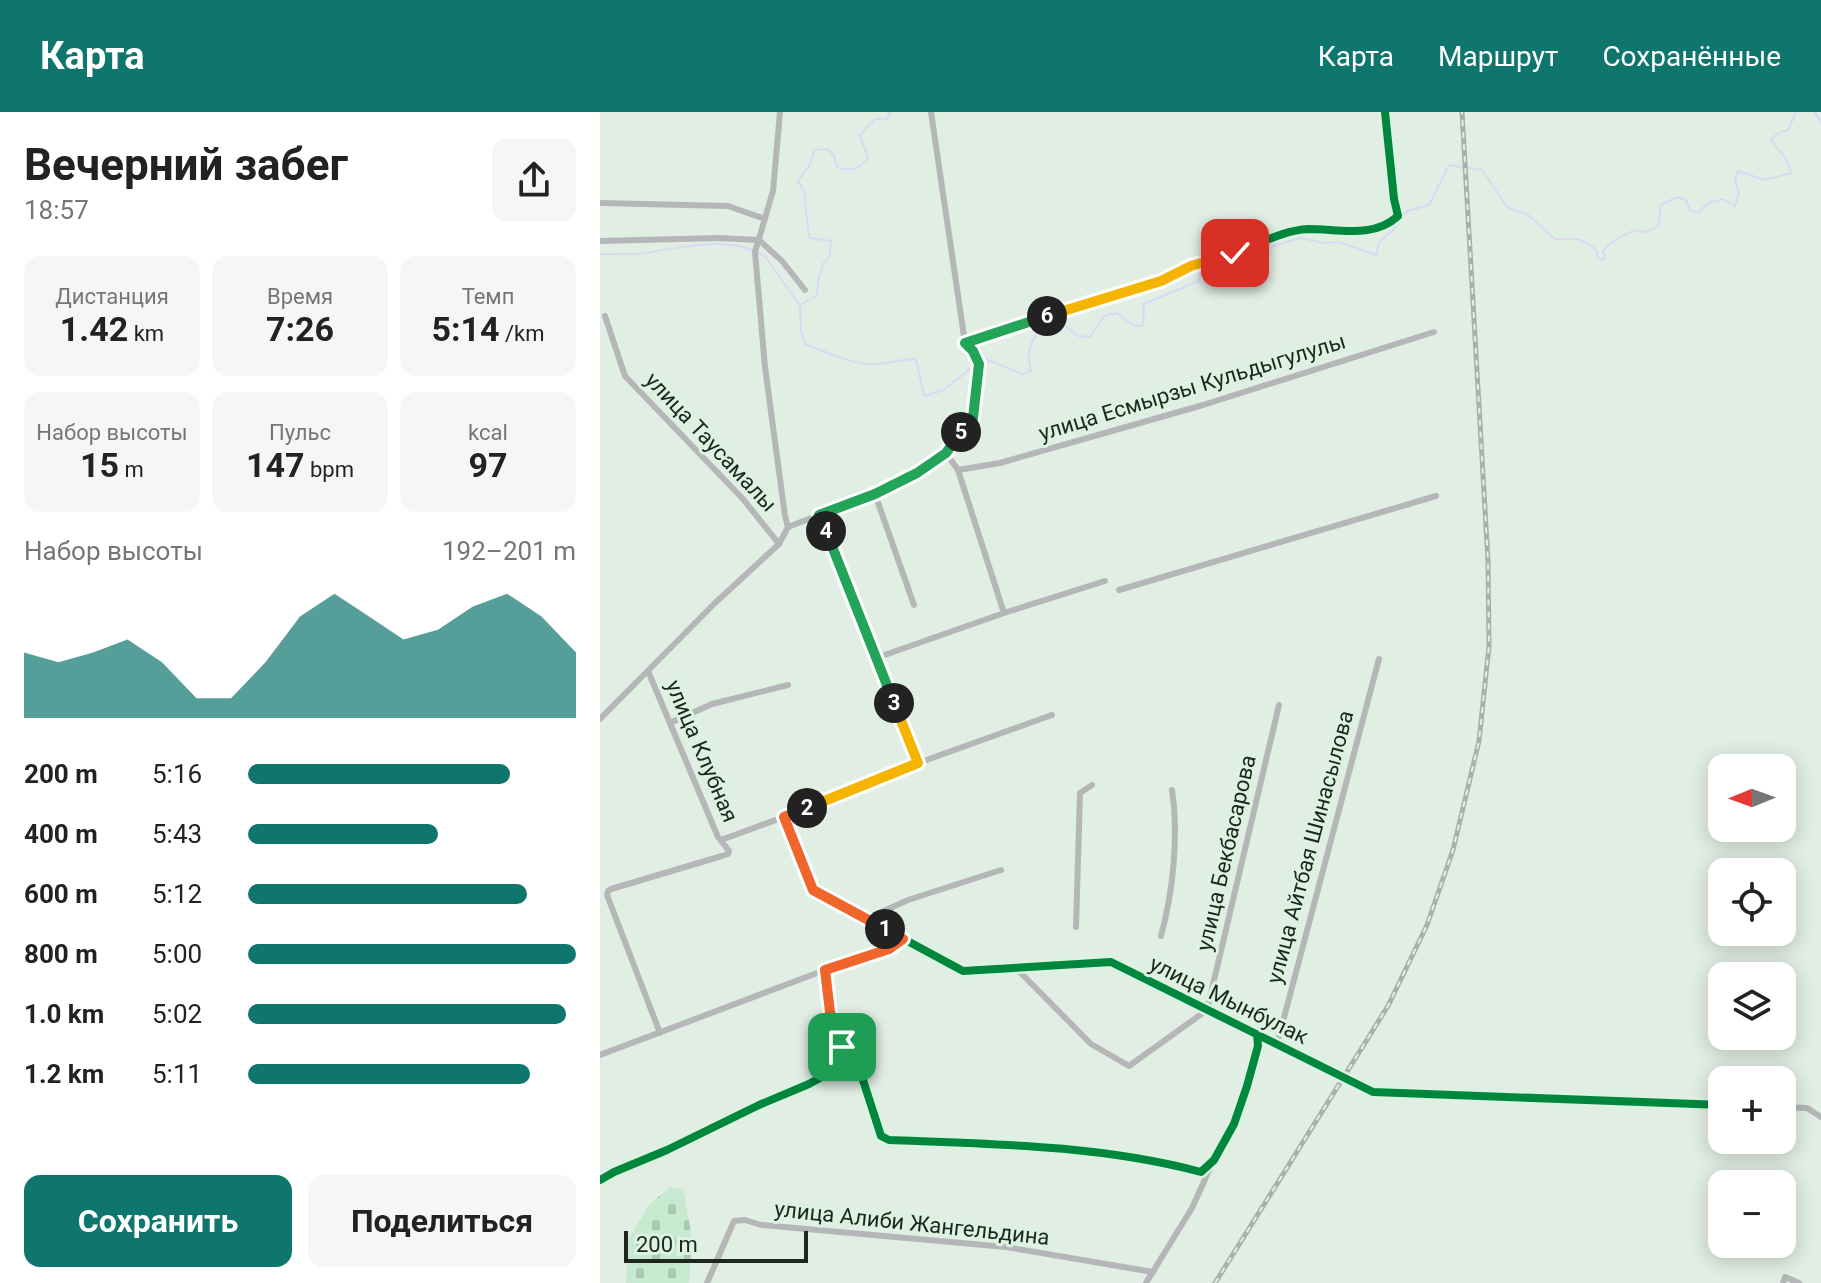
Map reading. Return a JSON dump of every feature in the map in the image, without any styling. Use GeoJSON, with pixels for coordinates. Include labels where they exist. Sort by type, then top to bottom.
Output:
{"type":"FeatureCollection","features":[{"type":"Feature","properties":{"kind":"street"},"geometry":{"type":"LineString","coordinates":[[600,719],[715,603],[779,544],[788,527],[765,367],[755,252],[773,191],[780,112]]}},
{"type":"Feature","properties":{"kind":"street","name":"улица Таусамалы"},"geometry":{"type":"LineString","coordinates":[[788,527],[875,494],[917,473],[946,453],[973,418],[979,364],[965,343],[931,112]]}},
{"type":"Feature","properties":{"kind":"street"},"geometry":{"type":"LineString","coordinates":[[965,343],[1161,281],[1191,266],[1276,237],[1305,229],[1350,232],[1390,224],[1398,216],[1385,112]]}},
{"type":"Feature","properties":{"kind":"street"},"geometry":{"type":"LineString","coordinates":[[600,203],[728,206],[765,219]]}},
{"type":"Feature","properties":{"kind":"street"},"geometry":{"type":"LineString","coordinates":[[600,241],[759,240],[782,261],[805,290]]}},
{"type":"Feature","properties":{"kind":"street","name":"улица Таусамалы"},"geometry":{"type":"LineString","coordinates":[[605,316],[625,376],[743,499],[779,544]]}},
{"type":"Feature","properties":{"kind":"street","name":"улица Есмырзы Кульдыгулулы"},"geometry":{"type":"LineString","coordinates":[[958,470],[1000,463],[1189,409],[1434,332]]}},
{"type":"Feature","properties":{"kind":"street"},"geometry":{"type":"LineString","coordinates":[[946,453],[958,470],[1004,613]]}},
{"type":"Feature","properties":{"kind":"street"},"geometry":{"type":"LineString","coordinates":[[875,494],[914,605]]}},
{"type":"Feature","properties":{"kind":"street"},"geometry":{"type":"LineString","coordinates":[[1119,590],[1436,496]]}},
{"type":"Feature","properties":{"kind":"street"},"geometry":{"type":"LineString","coordinates":[[819,515],[918,763]]}},
{"type":"Feature","properties":{"kind":"street"},"geometry":{"type":"LineString","coordinates":[[876,658],[1105,581]]}},
{"type":"Feature","properties":{"kind":"street","name":"улица Айтбая Шинасылова"},"geometry":{"type":"LineString","coordinates":[[1277,1044],[1379,659]]}},
{"type":"Feature","properties":{"kind":"street","name":"улица Клубная"},"geometry":{"type":"LineString","coordinates":[[648,671],[721,840],[729,851],[728,854],[608,891],[660,1033]]}},
{"type":"Feature","properties":{"kind":"street"},"geometry":{"type":"LineString","coordinates":[[670,723],[712,704],[788,685]]}},
{"type":"Feature","properties":{"kind":"street","name":"улица Бекбасарова"},"geometry":{"type":"LineString","coordinates":[[1207,1010],[1279,705]]}},
{"type":"Feature","properties":{"kind":"street"},"geometry":{"type":"LineString","coordinates":[[721,840],[918,763],[1052,715]]}},
{"type":"Feature","properties":{"kind":"street"},"geometry":{"type":"LineString","coordinates":[[1076,927],[1080,793],[1092,785]]}},
{"type":"Feature","properties":{"kind":"street"},"geometry":{"type":"LineString","coordinates":[[1161,936],[1169,905],[1176,814],[1172,790]]}},
{"type":"Feature","properties":{"kind":"street","name":"улица Мынбулак"},"geometry":{"type":"LineString","coordinates":[[784,817],[813,890],[963,971],[1111,962],[1373,1092],[1708,1104]]}},
{"type":"Feature","properties":{"kind":"street"},"geometry":{"type":"LineString","coordinates":[[866,919],[908,900],[1001,870]]}},
{"type":"Feature","properties":{"kind":"street"},"geometry":{"type":"LineString","coordinates":[[600,1055],[889,949],[903,939]]}},
{"type":"Feature","properties":{"kind":"street"},"geometry":{"type":"LineString","coordinates":[[1015,968],[1091,1044],[1129,1066],[1207,1010]]}},
{"type":"Feature","properties":{"kind":"street"},"geometry":{"type":"LineString","coordinates":[[825,970],[830,1012],[839,1040],[861,1074],[881,1136],[889,1140],[1040,1146],[1167,1163],[1201,1172],[1214,1160]]}},
{"type":"Feature","properties":{"kind":"street"},"geometry":{"type":"LineString","coordinates":[[1146,1283],[1192,1208],[1234,1124],[1258,1046],[1257,1034]]}},
{"type":"Feature","properties":{"kind":"street"},"geometry":{"type":"LineString","coordinates":[[600,1180],[827,1075],[852,1060]]}},
{"type":"Feature","properties":{"kind":"street"},"geometry":{"type":"LineString","coordinates":[[1796,1108],[1807,1108],[1821,1117]]}},
{"type":"Feature","properties":{"kind":"street","name":"улица Алиби Жангельдина"},"geometry":{"type":"LineString","coordinates":[[707,1283],[734,1221],[745,1220],[761,1225],[1006,1247],[1153,1272]]}},
{"type":"Feature","properties":{"kind":"street"},"geometry":{"type":"LineString","coordinates":[[1783,1283],[1785,1277],[1799,1283]]}},
{"type":"Feature","properties":{"kind":"green space"},"geometry":{"type":"Polygon","coordinates":[[[670,1187],[683,1189],[692,1238],[689,1283],[626,1283],[628,1240],[649,1205],[670,1187]]]}},
{"type":"Feature","properties":{"kind":"waterway"},"geometry":{"type":"LineString","coordinates":[[801,305],[817,295],[818,281],[823,264],[830,255],[831,241],[809,238],[804,191],[798,181],[811,163],[814,150],[828,149],[837,167],[854,169],[861,165],[868,159],[860,135],[875,119],[887,119],[890,112]]}},
{"type":"Feature","properties":{"kind":"waterway"},"geometry":{"type":"LineString","coordinates":[[981,360],[983,358],[1022,374],[1031,371],[1031,345],[1037,333],[1051,320],[1056,318],[1078,336],[1090,337],[1104,316],[1117,313],[1133,325],[1143,326],[1144,304],[1199,281],[1201,272],[1234,267],[1276,245],[1301,238],[1324,243],[1339,242],[1376,255],[1379,243],[1407,211],[1429,205],[1449,165],[1482,170],[1507,207],[1528,215],[1555,239],[1578,239],[1590,245],[1597,251],[1598,258],[1603,260],[1603,251],[1618,239],[1635,230],[1647,231],[1658,226],[1661,205],[1677,197],[1686,200],[1690,211],[1699,212],[1708,203],[1723,199],[1735,206],[1739,193],[1735,179],[1738,171],[1765,180],[1791,173],[1786,159],[1771,140],[1778,133],[1788,130],[1796,112]]}},
{"type":"Feature","properties":{"kind":"waterway"},"geometry":{"type":"LineString","coordinates":[[1815,112],[1821,123]]}},
{"type":"Feature","properties":{"kind":"waterway"},"geometry":{"type":"LineString","coordinates":[[600,254],[639,254],[713,244],[752,250]]}},
{"type":"Feature","properties":{"kind":"waterway"},"geometry":{"type":"LineString","coordinates":[[758,253],[765,256],[800,306],[801,332],[805,344],[860,363],[916,359],[924,396],[944,390],[976,364]]}},
{"type":"Feature","properties":{"kind":"railway"},"geometry":{"type":"LineString","coordinates":[[1215,1283],[1388,1006],[1427,925],[1453,850],[1479,741],[1489,646],[1488,561],[1462,112]]}},
{"type":"Feature","properties":{"kind":"cycle path"},"geometry":{"type":"LineString","coordinates":[[819,515],[875,494],[917,473],[946,453],[973,418],[979,364],[965,343],[1161,281],[1195,265],[1290,232],[1308,229],[1367,230],[1378,228],[1398,216],[1385,112]]}},
{"type":"Feature","properties":{"kind":"cycle path"},"geometry":{"type":"LineString","coordinates":[[784,817],[813,890],[963,971],[1111,962],[1373,1092],[1708,1104]]}},
{"type":"Feature","properties":{"kind":"cycle path"},"geometry":{"type":"LineString","coordinates":[[600,1180],[809,1084],[852,1060],[861,1074],[881,1136],[889,1140],[1085,1151],[1201,1172],[1214,1160],[1234,1124],[1258,1046],[1257,1034]]}},
{"type":"Feature","properties":{"kind":"route"},"geometry":{"type":"LineString","coordinates":[[842,1047],[830,1012],[825,970],[889,949],[903,939],[813,890],[784,817],[918,763],[819,515],[875,494],[917,473],[946,453],[973,418],[979,364],[965,343],[1161,281],[1191,266],[1235,253]]}}]}
